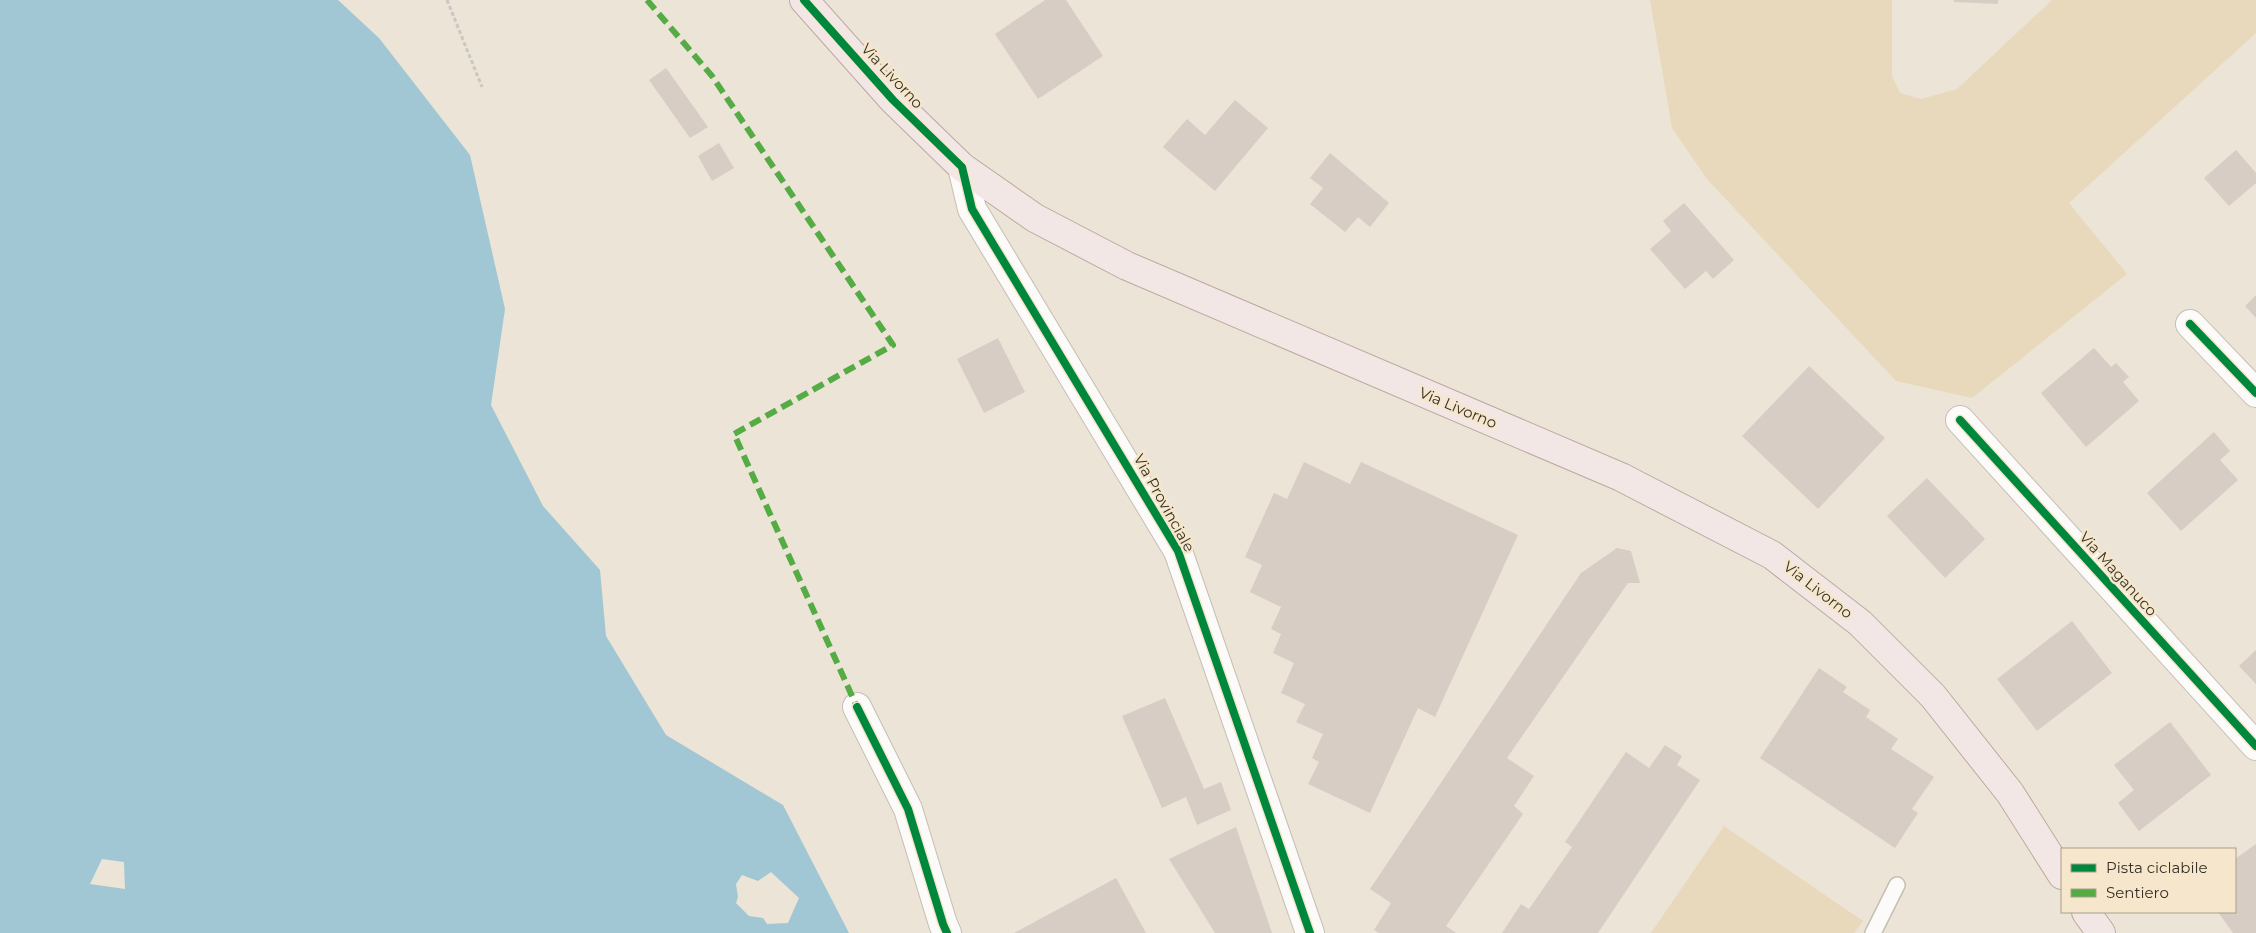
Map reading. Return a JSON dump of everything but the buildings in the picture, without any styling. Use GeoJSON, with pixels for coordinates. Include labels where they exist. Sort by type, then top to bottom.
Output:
{"type":"FeatureCollection","features":[{"type":"Feature","properties":{"kind":"main road","name":"Via Livorno"},"geometry":{"type":"LineString","coordinates":[[804,0],[893,100],[962,167],[1035,218],[1127,266],[1621,477],[1772,555],[1860,623],[1933,696],[2010,794],[2061,873]]}},
{"type":"Feature","properties":{"kind":"main road"},"geometry":{"type":"LineString","coordinates":[[2087,913],[2101,933]]}},
{"type":"Feature","properties":{"kind":"street","name":"Via Provinciale"},"geometry":{"type":"LineString","coordinates":[[962,167],[972,209],[1178,551],[1310,933]]}},
{"type":"Feature","properties":{"kind":"street"},"geometry":{"type":"LineString","coordinates":[[2190,324],[2256,393]]}},
{"type":"Feature","properties":{"kind":"street","name":"Via Maganuco"},"geometry":{"type":"LineString","coordinates":[[1960,420],[2256,746]]}},
{"type":"Feature","properties":{"kind":"street"},"geometry":{"type":"LineString","coordinates":[[857,707],[908,809],[947,933]]}},
{"type":"Feature","properties":{"kind":"lane"},"geometry":{"type":"LineString","coordinates":[[1873,933],[1897,885]]}},
{"type":"Feature","properties":{"kind":"path"},"geometry":{"type":"LineString","coordinates":[[447,0],[482,87]]}},
{"type":"Feature","properties":{"kind":"shaded area"},"geometry":{"type":"Polygon","coordinates":[[[1650,0],[1892,0],[1892,76],[1900,93],[1921,99],[1957,89],[2052,0],[2256,0],[2256,33],[2069,203],[2127,274],[1972,398],[1896,381],[1707,179],[1672,128],[1650,0]]]}},
{"type":"Feature","properties":{"kind":"shaded area"},"geometry":{"type":"Polygon","coordinates":[[[1724,826],[1863,921],[1854,933],[1651,933],[1724,826]]]}},
{"type":"Feature","properties":{"kind":"water"},"geometry":{"type":"Polygon","coordinates":[[[0,0],[338,0],[379,38],[470,155],[505,309],[491,405],[543,506],[600,570],[606,636],[666,735],[783,805],[849,933],[0,933],[0,0]],[[102,859],[90,884],[125,889],[124,862],[102,859]],[[771,872],[758,881],[742,875],[736,884],[738,897],[736,903],[749,916],[763,918],[767,924],[788,923],[799,898],[771,872]]]}},
{"type":"Feature","properties":{"kind":"marked path"},"geometry":{"type":"LineString","coordinates":[[647,0],[712,76],[893,345],[734,434],[857,707]]}},
{"type":"Feature","properties":{"kind":"cycle path"},"geometry":{"type":"LineString","coordinates":[[804,0],[893,100],[962,167],[972,209],[1178,551],[1310,933]]}},
{"type":"Feature","properties":{"kind":"cycle path"},"geometry":{"type":"LineString","coordinates":[[2190,324],[2256,393]]}},
{"type":"Feature","properties":{"kind":"cycle path"},"geometry":{"type":"LineString","coordinates":[[1960,420],[2256,746]]}},
{"type":"Feature","properties":{"kind":"cycle path"},"geometry":{"type":"LineString","coordinates":[[857,707],[908,809],[947,933]]}}]}
